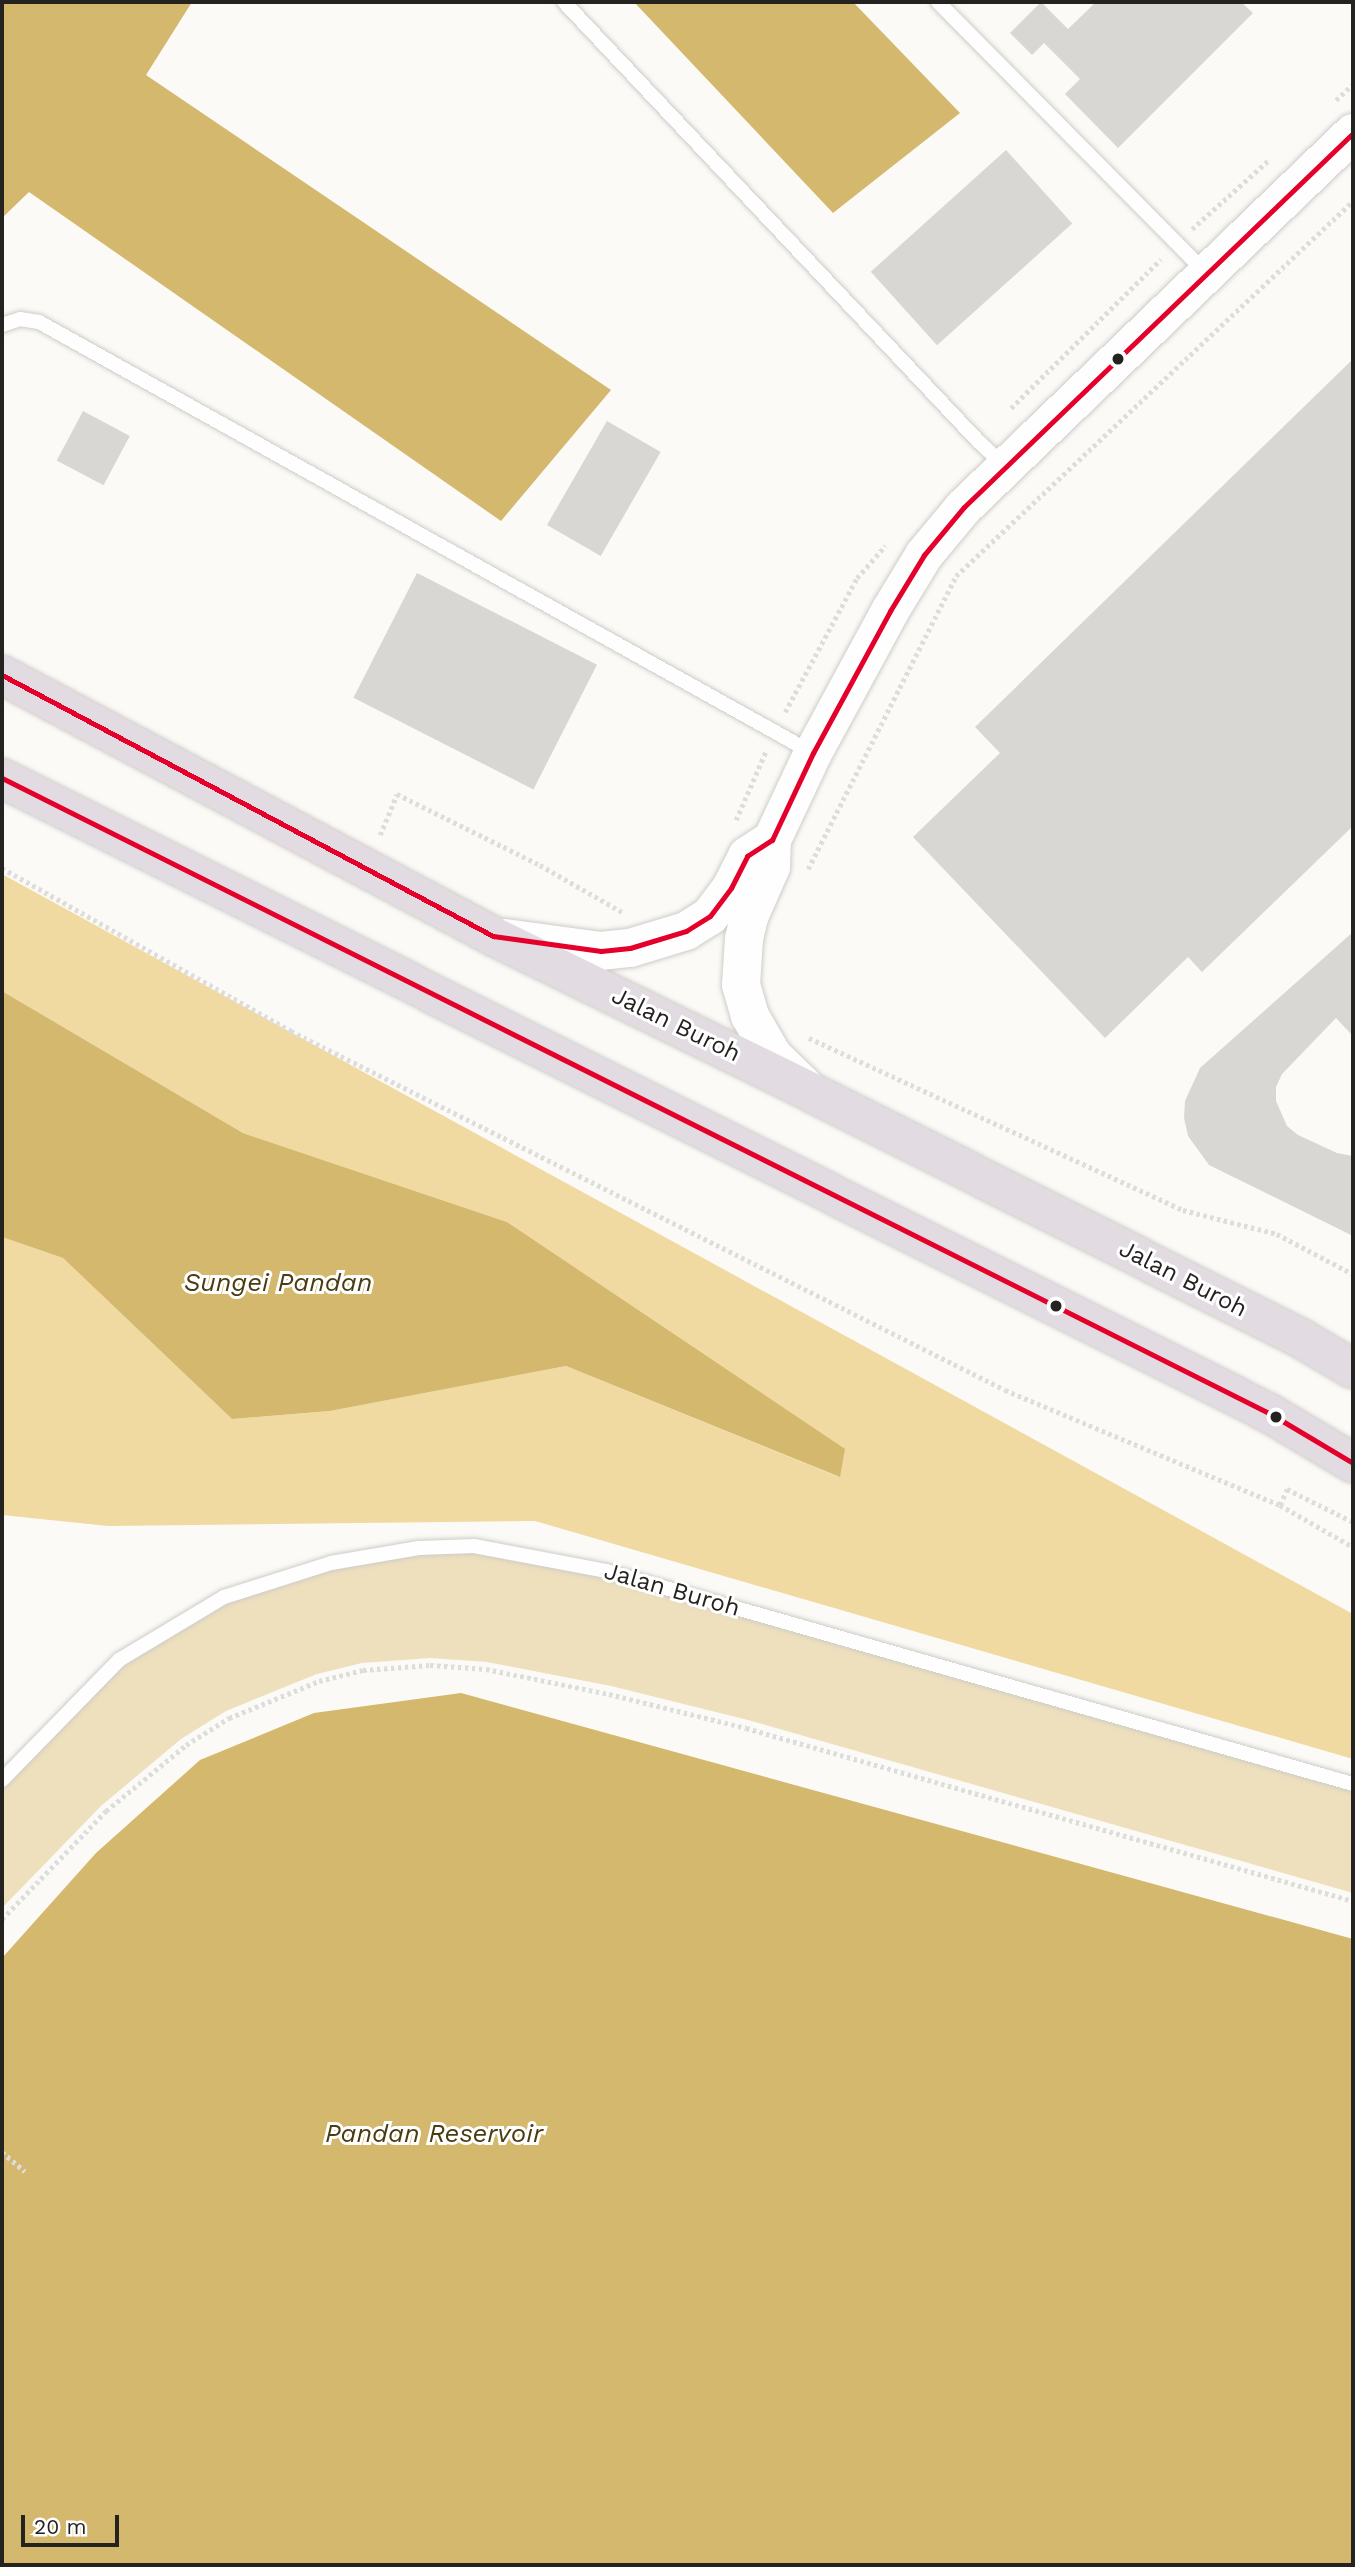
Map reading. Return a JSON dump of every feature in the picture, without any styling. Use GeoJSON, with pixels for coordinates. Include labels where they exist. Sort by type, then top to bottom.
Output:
{"type":"FeatureCollection","features":[{"type":"Feature","properties":{"kind":"highway","name":"Jalan Buroh"},"geometry":{"type":"LineString","coordinates":[[2,675],[128,739],[493,936],[1303,1339],[1353,1369]]}},
{"type":"Feature","properties":{"kind":"highway"},"geometry":{"type":"LineString","coordinates":[[2,778],[1269,1413],[1353,1463]]}},
{"type":"Feature","properties":{"kind":"street"},"geometry":{"type":"LineString","coordinates":[[807,1090],[765,1044],[750,1016],[741,985],[744,939],[749,917],[771,867],[772,840],[862,659],[924,555],[964,507],[1353,133]]}},
{"type":"Feature","properties":{"kind":"street"},"geometry":{"type":"LineString","coordinates":[[493,936],[601,951],[630,948],[686,931],[710,916],[731,888],[747,856],[772,840]]}},
{"type":"Feature","properties":{"kind":"lane"},"geometry":{"type":"LineString","coordinates":[[564,2],[978,441],[1006,467]]}},
{"type":"Feature","properties":{"kind":"lane"},"geometry":{"type":"LineString","coordinates":[[938,2],[1207,274]]}},
{"type":"Feature","properties":{"kind":"lane"},"geometry":{"type":"LineString","coordinates":[[2,325],[20,319],[39,322],[813,753]]}},
{"type":"Feature","properties":{"kind":"lane","name":"Jalan Buroh"},"geometry":{"type":"LineString","coordinates":[[2,1780],[119,1660],[224,1597],[331,1563],[419,1548],[474,1546],[606,1571],[1353,1784]]}},
{"type":"Feature","properties":{"kind":"path"},"geometry":{"type":"LineString","coordinates":[[802,881],[956,576],[1353,201]]}},
{"type":"Feature","properties":{"kind":"path"},"geometry":{"type":"LineString","coordinates":[[367,870],[397,794],[540,865],[632,918]]}},
{"type":"Feature","properties":{"kind":"path"},"geometry":{"type":"LineString","coordinates":[[2,868],[291,1031],[1005,1390],[1280,1505],[1353,1547]]}},
{"type":"Feature","properties":{"kind":"path"},"geometry":{"type":"LineString","coordinates":[[805,1036],[1183,1210],[1277,1234],[1353,1274]]}},
{"type":"Feature","properties":{"kind":"path"},"geometry":{"type":"LineString","coordinates":[[1280,1505],[1287,1489],[1353,1522]]}},
{"type":"Feature","properties":{"kind":"path"},"geometry":{"type":"LineString","coordinates":[[2,1919],[106,1811],[186,1745],[229,1718],[319,1681],[363,1670],[430,1665],[500,1672],[609,1693],[746,1728],[1353,1901]]}},
{"type":"Feature","properties":{"kind":"path"},"geometry":{"type":"LineString","coordinates":[[2,2152],[25,2171]]}},
{"type":"Feature","properties":{"kind":"shaded area"},"geometry":{"type":"Polygon","coordinates":[[[2,874],[1353,1614],[1353,1759],[535,1521],[108,1526],[2,1515],[2,1237],[63,1258],[232,1419],[330,1411],[566,1366],[839,1477],[507,1222],[243,1133],[2,991],[2,874]]]}},
{"type":"Feature","properties":{"kind":"shaded area"},"geometry":{"type":"Polygon","coordinates":[[[474,1546],[606,1571],[1353,1784],[1353,1893],[748,1720],[611,1686],[487,1662],[430,1658],[362,1663],[317,1674],[226,1711],[181,1739],[101,1806],[2,1908],[2,1780],[119,1660],[224,1597],[331,1563],[474,1546]]]}},
{"type":"Feature","properties":{"kind":"water"},"geometry":{"type":"Polygon","coordinates":[[[2,2],[192,2],[146,75],[611,390],[501,521],[29,192],[2,218],[2,2]]]}},
{"type":"Feature","properties":{"kind":"water"},"geometry":{"type":"Polygon","coordinates":[[[634,2],[853,2],[960,113],[833,213],[634,2]]]}},
{"type":"Feature","properties":{"kind":"water","name":"Sungei Pandan"},"geometry":{"type":"Polygon","coordinates":[[[2,991],[243,1133],[507,1222],[845,1449],[840,1477],[566,1366],[330,1411],[232,1419],[63,1258],[2,1237],[2,991]]]}},
{"type":"Feature","properties":{"kind":"water","name":"Pandan Reservoir"},"geometry":{"type":"Polygon","coordinates":[[[461,1693],[1353,1939],[1353,2565],[2,2565],[2,1958],[96,1853],[200,1760],[314,1713],[461,1693]]]}},
{"type":"Feature","properties":{"kind":"building"},"geometry":{"type":"Polygon","coordinates":[[[1041,2],[1068,29],[1096,2],[1241,2],[1253,13],[1118,148],[1065,94],[1080,79],[1044,43],[1032,55],[1010,33],[1041,2]]]}},
{"type":"Feature","properties":{"kind":"building"},"geometry":{"type":"Polygon","coordinates":[[[1006,150],[1072,224],[937,345],[871,272],[1006,150]]]}},
{"type":"Feature","properties":{"kind":"building"},"geometry":{"type":"Polygon","coordinates":[[[1353,359],[1353,826],[1202,972],[1188,957],[1105,1038],[913,837],[1000,753],[975,727],[1353,359]]]}},
{"type":"Feature","properties":{"kind":"building"},"geometry":{"type":"Polygon","coordinates":[[[83,411],[130,436],[104,485],[57,460],[83,411]]]}},
{"type":"Feature","properties":{"kind":"building"},"geometry":{"type":"Polygon","coordinates":[[[607,421],[661,452],[601,556],[547,525],[607,421]]]}},
{"type":"Feature","properties":{"kind":"building"},"geometry":{"type":"Polygon","coordinates":[[[417,573],[597,665],[533,789],[353,698],[417,573]]]}},
{"type":"Feature","properties":{"kind":"building"},"geometry":{"type":"Polygon","coordinates":[[[1353,932],[1353,1036],[1336,1018],[1282,1074],[1276,1087],[1276,1101],[1287,1126],[1298,1135],[1337,1153],[1353,1156],[1353,1236],[1209,1165],[1188,1136],[1184,1118],[1185,1101],[1200,1068],[1353,932]]]}},
{"type":"Feature","properties":{"kind":"transit line"},"geometry":{"type":"LineString","coordinates":[[2,675],[493,936],[601,951],[630,948],[686,931],[710,916],[731,888],[747,856],[772,840],[813,753],[890,611],[924,555],[964,507],[1353,133]]}},
{"type":"Feature","properties":{"kind":"transit line"},"geometry":{"type":"LineString","coordinates":[[2,778],[1269,1413],[1353,1463]]}}]}
